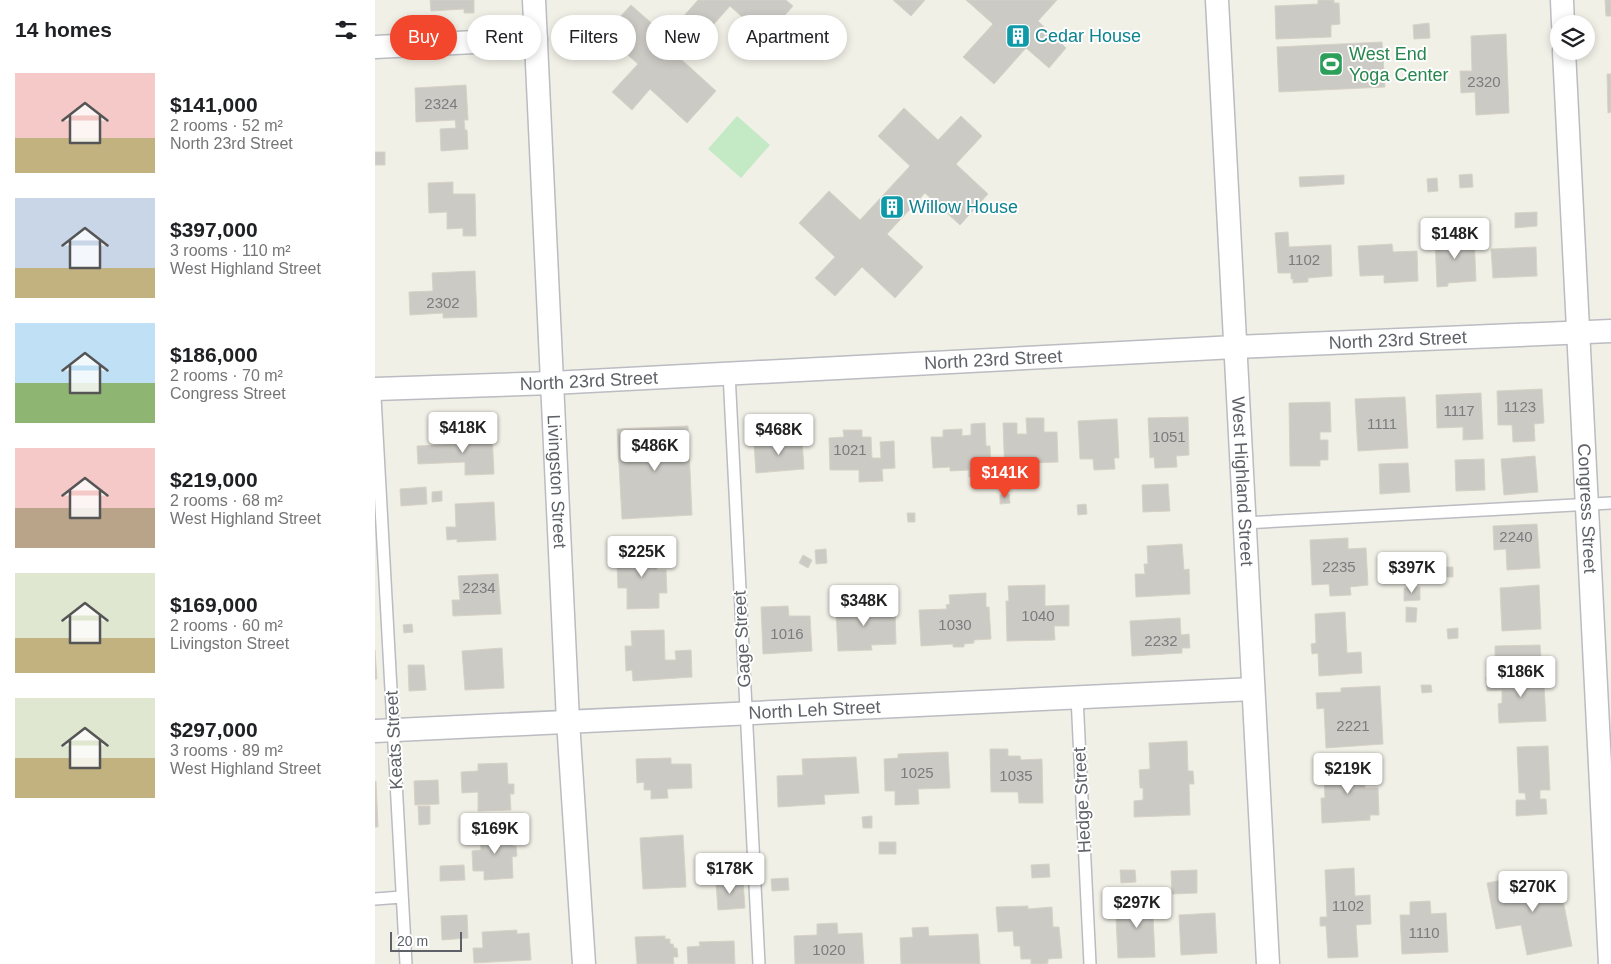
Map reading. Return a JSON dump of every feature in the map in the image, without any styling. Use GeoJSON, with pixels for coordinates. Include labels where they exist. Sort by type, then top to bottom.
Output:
{"type":"FeatureCollection","features":[{"type":"Feature","properties":{"kind":"street","name":"Livingston Street"},"geometry":{"type":"LineString","coordinates":[[534,0],[534,15]]}},
{"type":"Feature","properties":{"kind":"street","name":"West Highland Street"},"geometry":{"type":"LineString","coordinates":[[1217,0],[1268,964]]}},
{"type":"Feature","properties":{"kind":"street"},"geometry":{"type":"LineString","coordinates":[[1562,0],[1563,15]]}},
{"type":"Feature","properties":{"kind":"street"},"geometry":{"type":"LineString","coordinates":[[375,47],[467,42]]}},
{"type":"Feature","properties":{"kind":"street","name":"Livingston Street"},"geometry":{"type":"LineString","coordinates":[[536,60],[568,721],[584,964]]}},
{"type":"Feature","properties":{"kind":"street","name":"Congress Street"},"geometry":{"type":"LineString","coordinates":[[1564,60],[1587,504],[1607,835],[1610,964]]}},
{"type":"Feature","properties":{"kind":"street","name":"North 23rd Street"},"geometry":{"type":"LineString","coordinates":[[375,390],[552,383],[1235,347],[1611,330]]}},
{"type":"Feature","properties":{"kind":"street","name":"North Leh Street"},"geometry":{"type":"LineString","coordinates":[[384,730],[1253,689]]}},
{"type":"Feature","properties":{"kind":"lane","name":"Gage Street"},"geometry":{"type":"LineString","coordinates":[[729,373],[759,964]]}},
{"type":"Feature","properties":{"kind":"lane","name":"Keats Street"},"geometry":{"type":"LineString","coordinates":[[375,397],[384,730],[402,897],[406,964]]}},
{"type":"Feature","properties":{"kind":"lane"},"geometry":{"type":"LineString","coordinates":[[1244,523],[1611,503]]}},
{"type":"Feature","properties":{"kind":"lane","name":"Hedge Street"},"geometry":{"type":"LineString","coordinates":[[1077,697],[1090,964]]}},
{"type":"Feature","properties":{"kind":"lane"},"geometry":{"type":"LineString","coordinates":[[375,899],[402,897]]}},
{"type":"Feature","properties":{"kind":"green space"},"geometry":{"type":"Polygon","coordinates":[[[737,116],[770,145],[741,178],[708,149],[737,116]]]}},
{"type":"Feature","properties":{"kind":"building"},"geometry":{"type":"Polygon","coordinates":[[[430,0],[474,0],[474,13],[464,13],[464,9],[431,11],[430,0]]]}},
{"type":"Feature","properties":{"kind":"building"},"geometry":{"type":"Polygon","coordinates":[[[698,0],[786,0],[793,6],[785,15],[740,15],[730,6],[718,20],[718,15],[685,15],[698,0]]]}},
{"type":"Feature","properties":{"kind":"building"},"geometry":{"type":"Polygon","coordinates":[[[893,0],[925,0],[911,16],[893,0]]]}},
{"type":"Feature","properties":{"kind":"building","name":"Cedar House"},"geometry":{"type":"Polygon","coordinates":[[[966,0],[1057,0],[1038,21],[1066,48],[1049,68],[1026,48],[994,84],[963,57],[993,24],[966,0]]]}},
{"type":"Feature","properties":{"kind":"building"},"geometry":{"type":"Polygon","coordinates":[[[1318,0],[1334,0],[1334,3],[1339,3],[1340,24],[1331,25],[1331,37],[1276,39],[1275,6],[1318,4],[1318,0]]]}},
{"type":"Feature","properties":{"kind":"building"},"geometry":{"type":"Polygon","coordinates":[[[1605,0],[1611,0],[1611,16],[1606,16],[1605,0]]]}},
{"type":"Feature","properties":{"kind":"building"},"geometry":{"type":"Polygon","coordinates":[[[631,5],[646,18],[646,60],[682,60],[716,91],[687,123],[650,89],[632,110],[612,92],[638,64],[633,60],[636,60],[636,15],[622,15],[631,5]]]}},
{"type":"Feature","properties":{"kind":"building"},"geometry":{"type":"Polygon","coordinates":[[[1429,23],[1430,38],[1414,39],[1413,25],[1429,23]]]}},
{"type":"Feature","properties":{"kind":"building"},"geometry":{"type":"Polygon","coordinates":[[[1506,34],[1509,113],[1476,115],[1475,92],[1461,93],[1460,71],[1472,71],[1471,36],[1506,34]]]}},
{"type":"Feature","properties":{"kind":"building","name":"West End Yoga Center"},"geometry":{"type":"Polygon","coordinates":[[[1382,42],[1385,87],[1279,92],[1277,47],[1382,42]]]}},
{"type":"Feature","properties":{"kind":"building"},"geometry":{"type":"Polygon","coordinates":[[[1607,74],[1611,74],[1611,112],[1608,113],[1607,74]]]}},
{"type":"Feature","properties":{"kind":"building"},"geometry":{"type":"Polygon","coordinates":[[[466,85],[468,120],[464,120],[465,130],[467,130],[468,149],[441,151],[440,129],[456,128],[455,120],[416,122],[415,88],[466,85]]]}},
{"type":"Feature","properties":{"kind":"building","name":"Willow House"},"geometry":{"type":"Polygon","coordinates":[[[904,108],[938,140],[961,116],[982,136],[956,164],[988,194],[960,225],[925,193],[887,234],[923,267],[895,298],[862,267],[835,296],[815,278],[835,257],[799,223],[829,191],[860,220],[910,166],[878,136],[904,108]]]}},
{"type":"Feature","properties":{"kind":"building"},"geometry":{"type":"Polygon","coordinates":[[[375,152],[385,152],[385,165],[375,165],[375,152]]]}},
{"type":"Feature","properties":{"kind":"building"},"geometry":{"type":"Polygon","coordinates":[[[1472,174],[1473,187],[1460,188],[1459,175],[1472,174]]]}},
{"type":"Feature","properties":{"kind":"building"},"geometry":{"type":"Polygon","coordinates":[[[1344,175],[1344,184],[1300,187],[1299,177],[1344,175]]]}},
{"type":"Feature","properties":{"kind":"building"},"geometry":{"type":"Polygon","coordinates":[[[1437,178],[1438,191],[1428,192],[1427,179],[1437,178]]]}},
{"type":"Feature","properties":{"kind":"building"},"geometry":{"type":"Polygon","coordinates":[[[453,182],[453,194],[475,194],[476,236],[463,236],[463,228],[447,229],[447,212],[429,213],[428,183],[453,182]]]}},
{"type":"Feature","properties":{"kind":"building"},"geometry":{"type":"Polygon","coordinates":[[[1537,212],[1537,226],[1515,228],[1515,213],[1537,212]]]}},
{"type":"Feature","properties":{"kind":"building"},"geometry":{"type":"Polygon","coordinates":[[[1288,232],[1289,247],[1331,245],[1332,276],[1308,278],[1308,282],[1293,283],[1291,273],[1278,273],[1275,233],[1288,232]]]}},
{"type":"Feature","properties":{"kind":"building"},"geometry":{"type":"Polygon","coordinates":[[[1474,235],[1476,281],[1448,283],[1448,286],[1437,287],[1435,237],[1474,235]]]}},
{"type":"Feature","properties":{"kind":"building"},"geometry":{"type":"Polygon","coordinates":[[[1392,244],[1393,252],[1417,251],[1418,281],[1384,283],[1384,275],[1360,276],[1358,246],[1392,244]]]}},
{"type":"Feature","properties":{"kind":"building"},"geometry":{"type":"Polygon","coordinates":[[[1536,247],[1537,276],[1493,278],[1491,249],[1536,247]]]}},
{"type":"Feature","properties":{"kind":"building"},"geometry":{"type":"Polygon","coordinates":[[[475,271],[477,317],[443,318],[443,313],[410,315],[409,292],[433,291],[432,273],[475,271]]]}},
{"type":"Feature","properties":{"kind":"building"},"geometry":{"type":"Polygon","coordinates":[[[1542,389],[1544,423],[1534,424],[1535,441],[1513,442],[1512,425],[1498,425],[1497,391],[1542,389]]]}},
{"type":"Feature","properties":{"kind":"building"},"geometry":{"type":"Polygon","coordinates":[[[1481,393],[1483,439],[1463,440],[1463,427],[1437,428],[1436,395],[1481,393]]]}},
{"type":"Feature","properties":{"kind":"building"},"geometry":{"type":"Polygon","coordinates":[[[1405,397],[1408,448],[1358,451],[1355,399],[1405,397]]]}},
{"type":"Feature","properties":{"kind":"building"},"geometry":{"type":"Polygon","coordinates":[[[1330,402],[1331,432],[1320,432],[1320,440],[1328,440],[1328,460],[1320,460],[1320,466],[1290,466],[1289,403],[1330,402]]]}},
{"type":"Feature","properties":{"kind":"building"},"geometry":{"type":"Polygon","coordinates":[[[1188,417],[1189,455],[1176,456],[1177,467],[1155,468],[1154,457],[1150,458],[1148,418],[1188,417]]]}},
{"type":"Feature","properties":{"kind":"building"},"geometry":{"type":"Polygon","coordinates":[[[1026,418],[1044,418],[1044,432],[1057,432],[1058,462],[1032,463],[1033,477],[1005,478],[1003,423],[1017,423],[1017,434],[1027,434],[1026,418]]]}},
{"type":"Feature","properties":{"kind":"building"},"geometry":{"type":"Polygon","coordinates":[[[1117,419],[1119,458],[1114,458],[1115,469],[1094,470],[1093,459],[1080,459],[1078,421],[1117,419]]]}},
{"type":"Feature","properties":{"kind":"building"},"geometry":{"type":"Polygon","coordinates":[[[985,423],[986,446],[990,446],[991,476],[969,477],[969,470],[950,471],[950,467],[933,468],[931,437],[943,437],[943,430],[962,429],[962,436],[971,435],[971,424],[985,423]]]}},
{"type":"Feature","properties":{"kind":"building"},"geometry":{"type":"Polygon","coordinates":[[[688,426],[692,515],[622,519],[617,429],[688,426]]]}},
{"type":"Feature","properties":{"kind":"building"},"geometry":{"type":"Polygon","coordinates":[[[843,430],[862,430],[862,437],[871,437],[872,458],[881,458],[880,442],[894,441],[895,468],[882,469],[883,481],[859,482],[859,470],[830,470],[829,438],[844,437],[843,430]]]}},
{"type":"Feature","properties":{"kind":"building"},"geometry":{"type":"Polygon","coordinates":[[[492,434],[494,474],[465,475],[465,462],[418,464],[417,446],[465,444],[464,436],[492,434]]]}},
{"type":"Feature","properties":{"kind":"building"},"geometry":{"type":"Polygon","coordinates":[[[802,440],[804,469],[756,473],[754,443],[802,440]]]}},
{"type":"Feature","properties":{"kind":"building"},"geometry":{"type":"Polygon","coordinates":[[[1535,456],[1538,492],[1504,495],[1501,459],[1535,456]]]}},
{"type":"Feature","properties":{"kind":"building"},"geometry":{"type":"Polygon","coordinates":[[[1484,459],[1485,490],[1456,491],[1455,460],[1484,459]]]}},
{"type":"Feature","properties":{"kind":"building"},"geometry":{"type":"Polygon","coordinates":[[[1408,463],[1410,492],[1380,494],[1379,464],[1408,463]]]}},
{"type":"Feature","properties":{"kind":"building"},"geometry":{"type":"Polygon","coordinates":[[[1168,484],[1170,511],[1143,512],[1142,485],[1168,484]]]}},
{"type":"Feature","properties":{"kind":"building"},"geometry":{"type":"Polygon","coordinates":[[[426,487],[427,504],[401,506],[400,489],[426,487]]]}},
{"type":"Feature","properties":{"kind":"building"},"geometry":{"type":"Polygon","coordinates":[[[442,491],[442,501],[432,502],[432,492],[442,491]]]}},
{"type":"Feature","properties":{"kind":"building"},"geometry":{"type":"Polygon","coordinates":[[[1009,494],[1010,503],[1000,504],[1000,495],[1009,494]]]}},
{"type":"Feature","properties":{"kind":"building"},"geometry":{"type":"Polygon","coordinates":[[[494,502],[496,540],[457,542],[457,539],[447,540],[446,527],[456,527],[455,504],[494,502]]]}},
{"type":"Feature","properties":{"kind":"building"},"geometry":{"type":"Polygon","coordinates":[[[1086,504],[1087,514],[1078,515],[1077,505],[1086,504]]]}},
{"type":"Feature","properties":{"kind":"building"},"geometry":{"type":"Polygon","coordinates":[[[907,513],[915,513],[915,522],[908,522],[907,513]]]}},
{"type":"Feature","properties":{"kind":"building"},"geometry":{"type":"Polygon","coordinates":[[[1537,524],[1540,568],[1507,570],[1506,549],[1494,550],[1493,526],[1537,524]]]}},
{"type":"Feature","properties":{"kind":"building"},"geometry":{"type":"Polygon","coordinates":[[[1348,538],[1348,549],[1366,548],[1368,585],[1350,587],[1351,595],[1330,596],[1329,584],[1312,585],[1310,540],[1348,538]]]}},
{"type":"Feature","properties":{"kind":"building"},"geometry":{"type":"Polygon","coordinates":[[[1182,544],[1184,570],[1189,569],[1190,594],[1136,597],[1135,574],[1145,574],[1144,564],[1148,564],[1147,546],[1182,544]]]}},
{"type":"Feature","properties":{"kind":"building"},"geometry":{"type":"Polygon","coordinates":[[[656,546],[657,570],[666,570],[667,593],[659,593],[659,608],[627,609],[627,588],[618,588],[617,565],[628,565],[627,547],[656,546]]]}},
{"type":"Feature","properties":{"kind":"building"},"geometry":{"type":"Polygon","coordinates":[[[826,549],[827,563],[816,564],[815,550],[826,549]]]}},
{"type":"Feature","properties":{"kind":"building"},"geometry":{"type":"Polygon","coordinates":[[[803,555],[812,560],[808,568],[799,563],[803,555]]]}},
{"type":"Feature","properties":{"kind":"building"},"geometry":{"type":"Polygon","coordinates":[[[1444,567],[1453,567],[1453,577],[1444,577],[1444,567]]]}},
{"type":"Feature","properties":{"kind":"building"},"geometry":{"type":"Polygon","coordinates":[[[498,574],[501,614],[453,616],[452,600],[460,600],[458,576],[498,574]]]}},
{"type":"Feature","properties":{"kind":"building"},"geometry":{"type":"Polygon","coordinates":[[[1045,585],[1045,606],[1069,605],[1069,626],[1054,626],[1055,640],[1007,641],[1006,601],[1009,601],[1008,586],[1045,585]]]}},
{"type":"Feature","properties":{"kind":"building"},"geometry":{"type":"Polygon","coordinates":[[[1539,585],[1541,629],[1502,631],[1500,588],[1539,585]]]}},
{"type":"Feature","properties":{"kind":"building"},"geometry":{"type":"Polygon","coordinates":[[[1420,587],[1420,600],[1404,601],[1404,588],[1420,587]]]}},
{"type":"Feature","properties":{"kind":"building"},"geometry":{"type":"Polygon","coordinates":[[[986,593],[986,607],[989,607],[991,639],[974,640],[974,643],[964,644],[964,647],[953,647],[953,644],[921,646],[919,610],[947,609],[946,605],[950,604],[949,595],[986,593]]]}},
{"type":"Feature","properties":{"kind":"building"},"geometry":{"type":"Polygon","coordinates":[[[865,600],[866,610],[895,609],[896,644],[871,645],[872,650],[838,651],[836,612],[840,611],[839,601],[865,600]]]}},
{"type":"Feature","properties":{"kind":"building"},"geometry":{"type":"Polygon","coordinates":[[[788,606],[789,616],[810,616],[812,651],[763,654],[761,607],[788,606]]]}},
{"type":"Feature","properties":{"kind":"building"},"geometry":{"type":"Polygon","coordinates":[[[1406,607],[1417,608],[1416,622],[1406,622],[1406,607]]]}},
{"type":"Feature","properties":{"kind":"building"},"geometry":{"type":"Polygon","coordinates":[[[1345,612],[1347,653],[1361,652],[1362,673],[1319,676],[1318,653],[1312,654],[1311,644],[1316,643],[1315,614],[1345,612]]]}},
{"type":"Feature","properties":{"kind":"building"},"geometry":{"type":"Polygon","coordinates":[[[1180,618],[1181,635],[1189,634],[1190,648],[1182,648],[1182,653],[1132,656],[1130,621],[1180,618]]]}},
{"type":"Feature","properties":{"kind":"building"},"geometry":{"type":"Polygon","coordinates":[[[412,624],[413,632],[404,633],[403,625],[412,624]]]}},
{"type":"Feature","properties":{"kind":"building"},"geometry":{"type":"Polygon","coordinates":[[[1458,628],[1458,638],[1448,639],[1447,629],[1458,628]]]}},
{"type":"Feature","properties":{"kind":"building"},"geometry":{"type":"Polygon","coordinates":[[[664,630],[665,660],[676,660],[675,651],[691,650],[692,677],[633,681],[632,670],[626,671],[625,646],[632,646],[631,631],[664,630]]]}},
{"type":"Feature","properties":{"kind":"building"},"geometry":{"type":"Polygon","coordinates":[[[1540,645],[1542,669],[1495,670],[1495,646],[1540,645]]]}},
{"type":"Feature","properties":{"kind":"building"},"geometry":{"type":"Polygon","coordinates":[[[502,648],[504,688],[465,690],[462,651],[502,648]]]}},
{"type":"Feature","properties":{"kind":"building"},"geometry":{"type":"Polygon","coordinates":[[[375,650],[377,679],[375,679],[375,650]]]}},
{"type":"Feature","properties":{"kind":"building"},"geometry":{"type":"Polygon","coordinates":[[[408,665],[424,665],[426,690],[409,691],[408,665]]]}},
{"type":"Feature","properties":{"kind":"building"},"geometry":{"type":"Polygon","coordinates":[[[1550,675],[1551,685],[1544,685],[1546,721],[1499,723],[1498,704],[1502,703],[1502,690],[1487,691],[1486,677],[1550,675]]]}},
{"type":"Feature","properties":{"kind":"building"},"geometry":{"type":"Polygon","coordinates":[[[1421,685],[1431,685],[1432,692],[1422,693],[1421,685]]]}},
{"type":"Feature","properties":{"kind":"building"},"geometry":{"type":"Polygon","coordinates":[[[1380,686],[1383,744],[1326,748],[1324,708],[1317,709],[1316,693],[1341,692],[1341,688],[1380,686]]]}},
{"type":"Feature","properties":{"kind":"building"},"geometry":{"type":"Polygon","coordinates":[[[1187,741],[1188,771],[1193,771],[1194,784],[1189,784],[1190,815],[1134,817],[1134,801],[1143,800],[1143,788],[1140,788],[1139,770],[1150,769],[1149,743],[1187,741]]]}},
{"type":"Feature","properties":{"kind":"building"},"geometry":{"type":"Polygon","coordinates":[[[1548,746],[1550,790],[1540,790],[1540,799],[1546,799],[1547,814],[1516,816],[1516,800],[1526,800],[1525,793],[1519,793],[1517,747],[1548,746]]]}},
{"type":"Feature","properties":{"kind":"building"},"geometry":{"type":"Polygon","coordinates":[[[990,749],[1008,749],[1008,756],[1020,756],[1021,760],[1042,759],[1043,803],[1019,803],[1018,792],[991,792],[990,749]]]}},
{"type":"Feature","properties":{"kind":"building"},"geometry":{"type":"Polygon","coordinates":[[[948,752],[950,788],[918,789],[919,804],[895,805],[895,791],[885,791],[884,759],[898,758],[898,754],[948,752]]]}},
{"type":"Feature","properties":{"kind":"building"},"geometry":{"type":"Polygon","coordinates":[[[856,757],[859,793],[824,795],[825,804],[778,807],[777,776],[803,775],[802,759],[856,757]]]}},
{"type":"Feature","properties":{"kind":"building"},"geometry":{"type":"Polygon","coordinates":[[[671,758],[671,764],[691,764],[692,788],[667,789],[668,798],[651,799],[651,790],[644,790],[644,782],[637,783],[636,759],[671,758]]]}},
{"type":"Feature","properties":{"kind":"building"},"geometry":{"type":"Polygon","coordinates":[[[1364,762],[1365,788],[1378,788],[1379,815],[1370,815],[1370,820],[1322,823],[1321,798],[1325,798],[1324,775],[1328,775],[1327,764],[1364,762]]]}},
{"type":"Feature","properties":{"kind":"building"},"geometry":{"type":"Polygon","coordinates":[[[507,763],[508,784],[514,784],[514,794],[510,794],[511,810],[478,811],[478,792],[462,793],[461,772],[478,771],[478,764],[507,763]]]}},
{"type":"Feature","properties":{"kind":"building"},"geometry":{"type":"Polygon","coordinates":[[[438,780],[439,804],[415,805],[414,781],[438,780]]]}},
{"type":"Feature","properties":{"kind":"building"},"geometry":{"type":"Polygon","coordinates":[[[376,781],[378,827],[375,827],[376,781]]]}},
{"type":"Feature","properties":{"kind":"building"},"geometry":{"type":"Polygon","coordinates":[[[418,806],[430,806],[430,824],[419,825],[418,806]]]}},
{"type":"Feature","properties":{"kind":"building"},"geometry":{"type":"Polygon","coordinates":[[[872,816],[872,828],[863,828],[862,817],[872,816]]]}},
{"type":"Feature","properties":{"kind":"building"},"geometry":{"type":"Polygon","coordinates":[[[512,830],[513,846],[516,846],[517,856],[512,857],[513,878],[484,880],[484,871],[473,871],[472,851],[481,850],[480,832],[512,830]]]}},
{"type":"Feature","properties":{"kind":"building"},"geometry":{"type":"Polygon","coordinates":[[[683,835],[686,887],[643,889],[640,838],[683,835]]]}},
{"type":"Feature","properties":{"kind":"building"},"geometry":{"type":"Polygon","coordinates":[[[879,842],[896,842],[896,854],[879,854],[879,842]]]}},
{"type":"Feature","properties":{"kind":"building"},"geometry":{"type":"Polygon","coordinates":[[[1049,864],[1050,877],[1032,878],[1031,865],[1049,864]]]}},
{"type":"Feature","properties":{"kind":"building"},"geometry":{"type":"Polygon","coordinates":[[[464,865],[465,880],[440,881],[440,866],[464,865]]]}},
{"type":"Feature","properties":{"kind":"building"},"geometry":{"type":"Polygon","coordinates":[[[1354,868],[1355,896],[1370,895],[1371,924],[1356,925],[1358,957],[1328,958],[1326,926],[1320,926],[1320,917],[1327,917],[1325,870],[1354,868]]]}},
{"type":"Feature","properties":{"kind":"building"},"geometry":{"type":"Polygon","coordinates":[[[1120,870],[1135,870],[1136,882],[1121,883],[1120,870]]]}},
{"type":"Feature","properties":{"kind":"building"},"geometry":{"type":"Polygon","coordinates":[[[1197,870],[1197,893],[1172,894],[1171,871],[1197,870]]]}},
{"type":"Feature","properties":{"kind":"building"},"geometry":{"type":"Polygon","coordinates":[[[1563,877],[1567,899],[1563,900],[1572,946],[1527,955],[1521,925],[1496,929],[1487,883],[1508,879],[1509,887],[1563,877]]]}},
{"type":"Feature","properties":{"kind":"building"},"geometry":{"type":"Polygon","coordinates":[[[788,878],[789,890],[772,891],[771,879],[788,878]]]}},
{"type":"Feature","properties":{"kind":"building"},"geometry":{"type":"Polygon","coordinates":[[[743,881],[745,908],[718,910],[716,882],[743,881]]]}},
{"type":"Feature","properties":{"kind":"building"},"geometry":{"type":"Polygon","coordinates":[[[1156,897],[1157,917],[1153,917],[1155,957],[1118,958],[1116,918],[1126,917],[1125,898],[1156,897]]]}},
{"type":"Feature","properties":{"kind":"building"},"geometry":{"type":"Polygon","coordinates":[[[1430,901],[1431,914],[1446,913],[1448,952],[1402,954],[1400,915],[1410,915],[1410,902],[1430,901]]]}},
{"type":"Feature","properties":{"kind":"building"},"geometry":{"type":"Polygon","coordinates":[[[1028,906],[1028,909],[1052,907],[1053,927],[1059,927],[1062,958],[1048,959],[1048,963],[1044,964],[1031,964],[1031,959],[1021,959],[1020,946],[1014,946],[1013,931],[998,932],[996,907],[1028,906]]]}},
{"type":"Feature","properties":{"kind":"building"},"geometry":{"type":"Polygon","coordinates":[[[1215,913],[1217,953],[1181,955],[1179,915],[1215,913]]]}},
{"type":"Feature","properties":{"kind":"building"},"geometry":{"type":"Polygon","coordinates":[[[467,915],[468,938],[442,940],[441,916],[467,915]]]}},
{"type":"Feature","properties":{"kind":"building"},"geometry":{"type":"Polygon","coordinates":[[[837,923],[838,934],[862,933],[864,964],[795,964],[794,936],[817,935],[817,924],[837,923]]]}},
{"type":"Feature","properties":{"kind":"building"},"geometry":{"type":"Polygon","coordinates":[[[928,927],[929,936],[978,934],[980,964],[901,964],[900,938],[913,937],[912,928],[928,927]]]}},
{"type":"Feature","properties":{"kind":"building"},"geometry":{"type":"Polygon","coordinates":[[[517,930],[517,934],[529,933],[531,960],[474,963],[473,948],[483,948],[482,932],[517,930]]]}},
{"type":"Feature","properties":{"kind":"building"},"geometry":{"type":"Polygon","coordinates":[[[665,936],[665,939],[670,939],[670,944],[673,944],[674,948],[677,948],[678,957],[673,957],[674,964],[637,964],[635,937],[665,936]]]}},
{"type":"Feature","properties":{"kind":"building"},"geometry":{"type":"Polygon","coordinates":[[[734,941],[735,964],[688,964],[687,947],[700,946],[699,942],[734,941]]]}},
{"type":"Feature","properties":{"kind":"place","name":"Cedar House"},"geometry":{"type":"Point","coordinates":[1018,36]}},
{"type":"Feature","properties":{"kind":"place","name":"West End Yoga Center"},"geometry":{"type":"Point","coordinates":[1331,64]}},
{"type":"Feature","properties":{"kind":"place","name":"Willow House"},"geometry":{"type":"Point","coordinates":[892,207]}}]}
